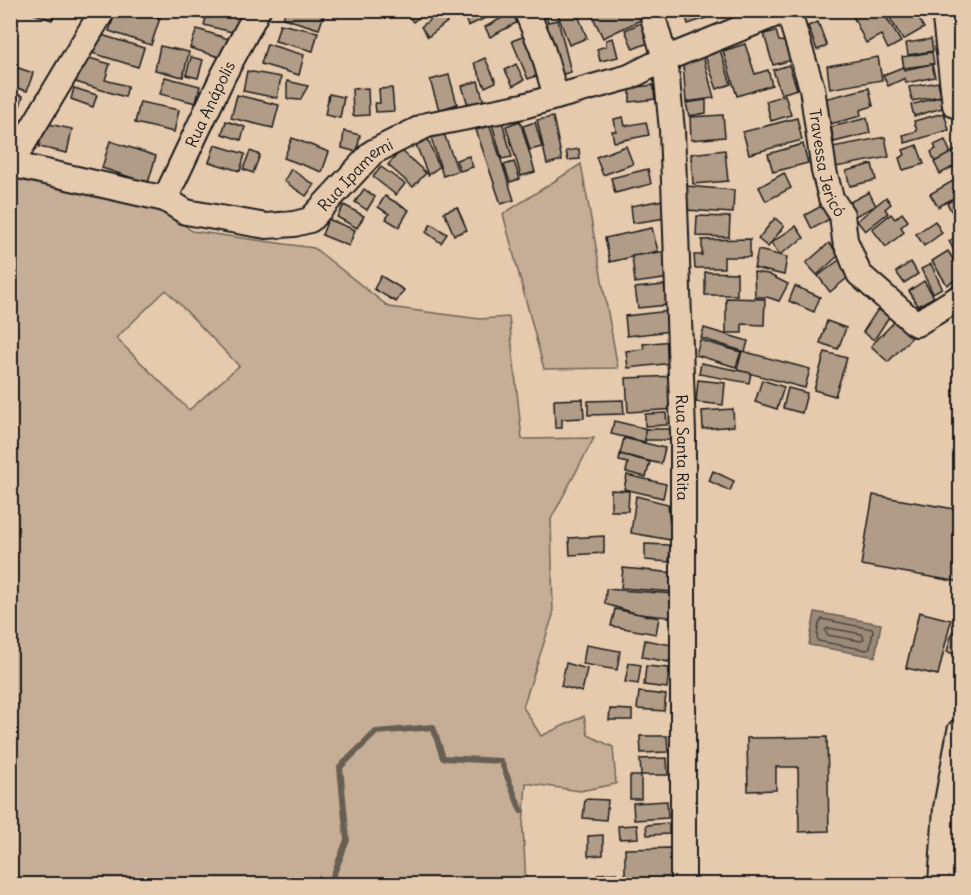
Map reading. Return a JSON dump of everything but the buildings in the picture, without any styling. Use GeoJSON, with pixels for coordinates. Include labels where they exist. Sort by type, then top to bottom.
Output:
{"type":"FeatureCollection","features":[{"type":"Feature","properties":{"kind":"street"},"geometry":{"type":"LineString","coordinates":[[11,164],[103,10]]}},
{"type":"Feature","properties":{"kind":"street","name":"Rua Anápolis"},"geometry":{"type":"LineString","coordinates":[[165,199],[223,76],[258,10]]}},
{"type":"Feature","properties":{"kind":"street"},"geometry":{"type":"LineString","coordinates":[[526,10],[542,48],[556,97]]}},
{"type":"Feature","properties":{"kind":"street","name":"Rua Santa Rita"},"geometry":{"type":"LineString","coordinates":[[651,10],[665,59],[672,130],[683,433],[683,885]]}},
{"type":"Feature","properties":{"kind":"street","name":"Rua Ipamemi"},"geometry":{"type":"LineString","coordinates":[[11,164],[165,199],[186,212],[266,226],[294,224],[310,220],[372,152],[427,125],[523,106],[629,77],[665,59],[787,10]]}},
{"type":"Feature","properties":{"kind":"street","name":"Travessa Jericó"},"geometry":{"type":"LineString","coordinates":[[787,10],[812,88],[824,171],[831,198],[842,215],[844,240],[859,274],[916,324],[960,297]]}},
{"type":"Feature","properties":{"kind":"street"},"geometry":{"type":"LineString","coordinates":[[944,10],[955,105]]}},
{"type":"Feature","properties":{"kind":"street"},"geometry":{"type":"LineString","coordinates":[[941,885],[946,808],[960,731]]}},
{"type":"Feature","properties":{"kind":"shaded area"},"geometry":{"type":"Polygon","coordinates":[[[581,164],[618,368],[544,369],[503,214],[581,164]]]}},
{"type":"Feature","properties":{"kind":"shaded area"},"geometry":{"type":"Polygon","coordinates":[[[24,176],[151,200],[192,231],[314,248],[389,307],[480,319],[509,317],[522,439],[594,438],[551,519],[553,615],[523,707],[541,736],[584,716],[588,735],[613,747],[616,784],[580,791],[526,783],[523,828],[526,884],[11,884],[11,181],[24,176]],[[166,290],[116,338],[189,410],[239,366],[166,290]]]}},
{"type":"Feature","properties":{"kind":"water"},"geometry":{"type":"Polygon","coordinates":[[[815,612],[881,624],[875,657],[809,645],[815,612]]]}},
{"type":"Feature","properties":{"kind":"waterway"},"geometry":{"type":"LineString","coordinates":[[330,884],[347,840],[340,767],[376,732],[433,727],[443,758],[501,761],[521,811]]}}]}
